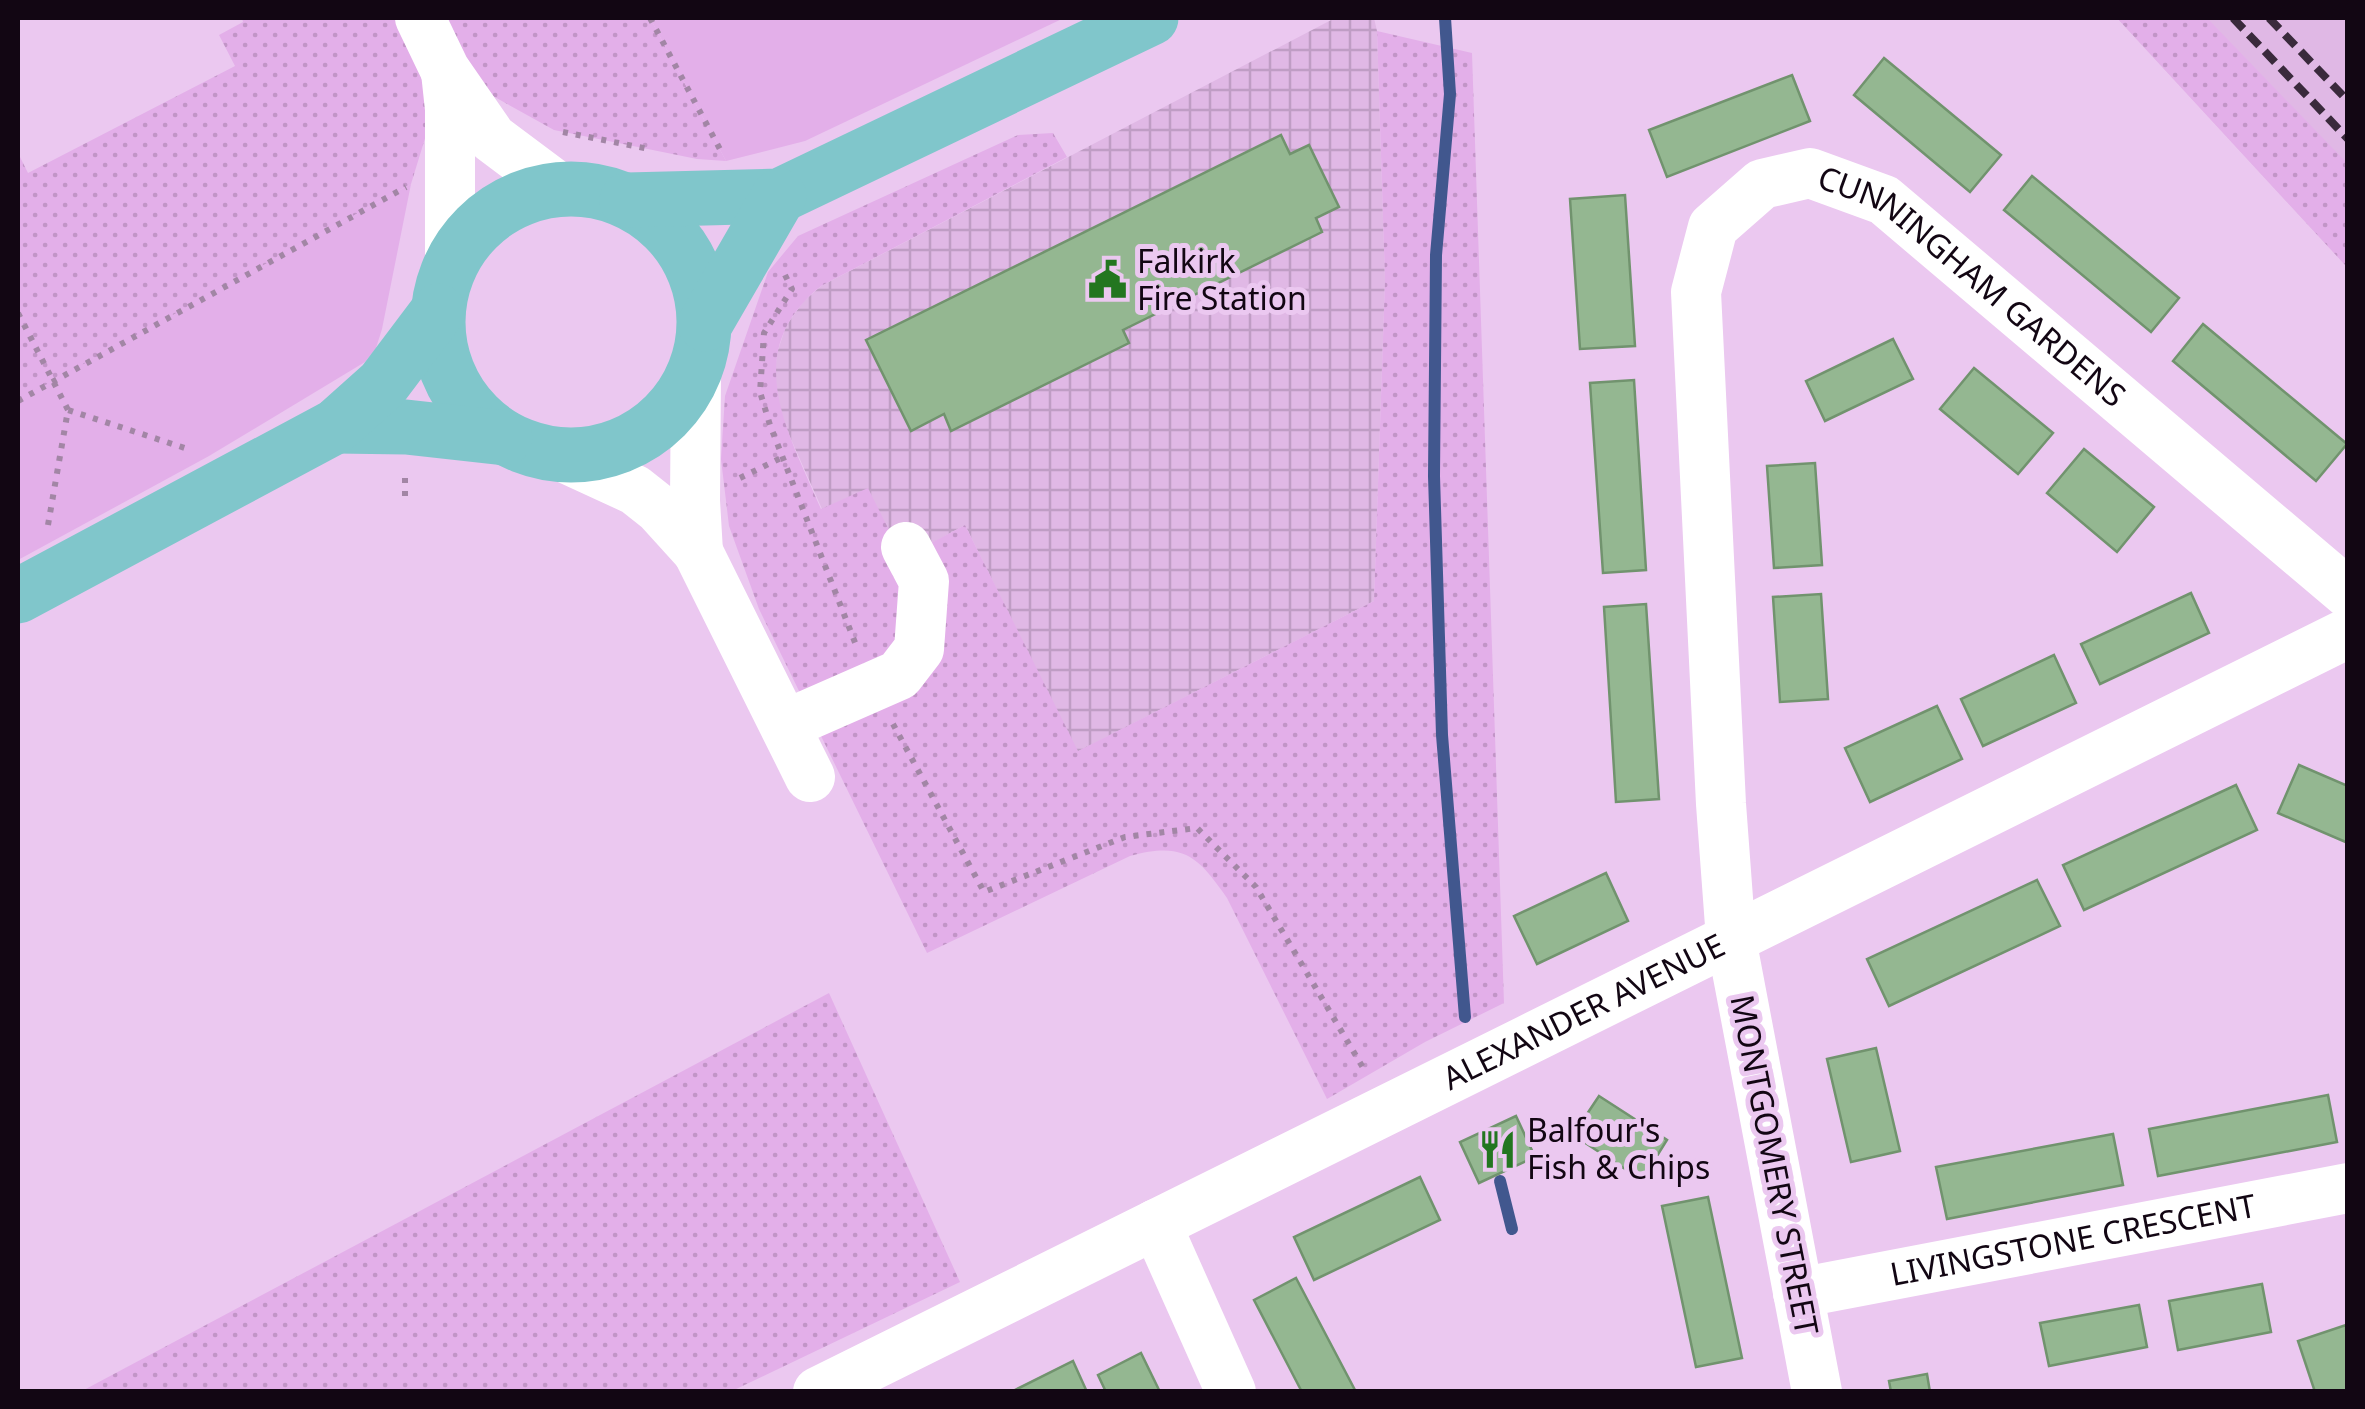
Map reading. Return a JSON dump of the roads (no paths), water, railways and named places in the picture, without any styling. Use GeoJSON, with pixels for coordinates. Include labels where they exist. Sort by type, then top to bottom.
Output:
{"type":"FeatureCollection","features":[{"type":"Feature","properties":{"kind":"main road"},"geometry":{"type":"LineString","coordinates":[[18,596],[336,426],[383,384],[444,289],[468,236],[494,213],[525,196],[559,188],[594,190],[628,200],[779,196],[1151,18]]}},
{"type":"Feature","properties":{"kind":"main road"},"geometry":{"type":"LineString","coordinates":[[444,289],[440,349],[453,384],[475,414],[505,438],[531,449],[559,455],[602,452],[642,435],[674,407],[700,346],[779,196]]}},
{"type":"Feature","properties":{"kind":"main road"},"geometry":{"type":"LineString","coordinates":[[628,200],[660,222],[684,250],[700,286],[700,346]]}},
{"type":"Feature","properties":{"kind":"main road"},"geometry":{"type":"LineString","coordinates":[[336,426],[406,427],[505,438]]}},
{"type":"Feature","properties":{"kind":"street"},"geometry":{"type":"LineString","coordinates":[[420,18],[446,70],[492,138],[559,188]]}},
{"type":"Feature","properties":{"kind":"street"},"geometry":{"type":"LineString","coordinates":[[444,289],[450,162],[446,70]]}},
{"type":"Feature","properties":{"kind":"street","name":"CUNNINGHAM GARDENS"},"geometry":{"type":"LineString","coordinates":[[1731,939],[1696,292],[1712,227],[1762,184],[1810,173],[1884,200],[2348,593]]}},
{"type":"Feature","properties":{"kind":"street"},"geometry":{"type":"LineString","coordinates":[[698,552],[695,501],[700,346]]}},
{"type":"Feature","properties":{"kind":"street"},"geometry":{"type":"LineString","coordinates":[[559,455],[635,490],[698,552],[810,777]]}},
{"type":"Feature","properties":{"kind":"street"},"geometry":{"type":"LineString","coordinates":[[784,725],[900,675],[919,649],[924,581],[906,547]]}},
{"type":"Feature","properties":{"kind":"street","name":"ALEXANDER AVENUE"},"geometry":{"type":"LineString","coordinates":[[818,1392],[2348,634]]}},
{"type":"Feature","properties":{"kind":"street","name":"MONTGOMERY STREET"},"geometry":{"type":"LineString","coordinates":[[1731,939],[1818,1392]]}},
{"type":"Feature","properties":{"kind":"street","name":"LIVINGSTONE CRESCENT"},"geometry":{"type":"LineString","coordinates":[[1798,1293],[2348,1188]]}},
{"type":"Feature","properties":{"kind":"street"},"geometry":{"type":"LineString","coordinates":[[1156,1224],[1230,1392]]}},
{"type":"Feature","properties":{"kind":"waterway"},"geometry":{"type":"LineString","coordinates":[[1445,18],[1450,94],[1436,255],[1434,476],[1442,735],[1465,1017]]}},
{"type":"Feature","properties":{"kind":"waterway"},"geometry":{"type":"LineString","coordinates":[[1500,1181],[1512,1229]]}},
{"type":"Feature","properties":{"kind":"railway"},"geometry":{"type":"LineString","coordinates":[[2233,18],[2348,139]]}},
{"type":"Feature","properties":{"kind":"railway"},"geometry":{"type":"LineString","coordinates":[[2269,18],[2348,101]]}},
{"type":"Feature","properties":{"kind":"place","name":"Falkirk Fire Station"},"geometry":{"type":"Point","coordinates":[1107,280]}},
{"type":"Feature","properties":{"kind":"place","name":"Balfour's Fish & Chips"},"geometry":{"type":"Point","coordinates":[1497,1149]}}]}
